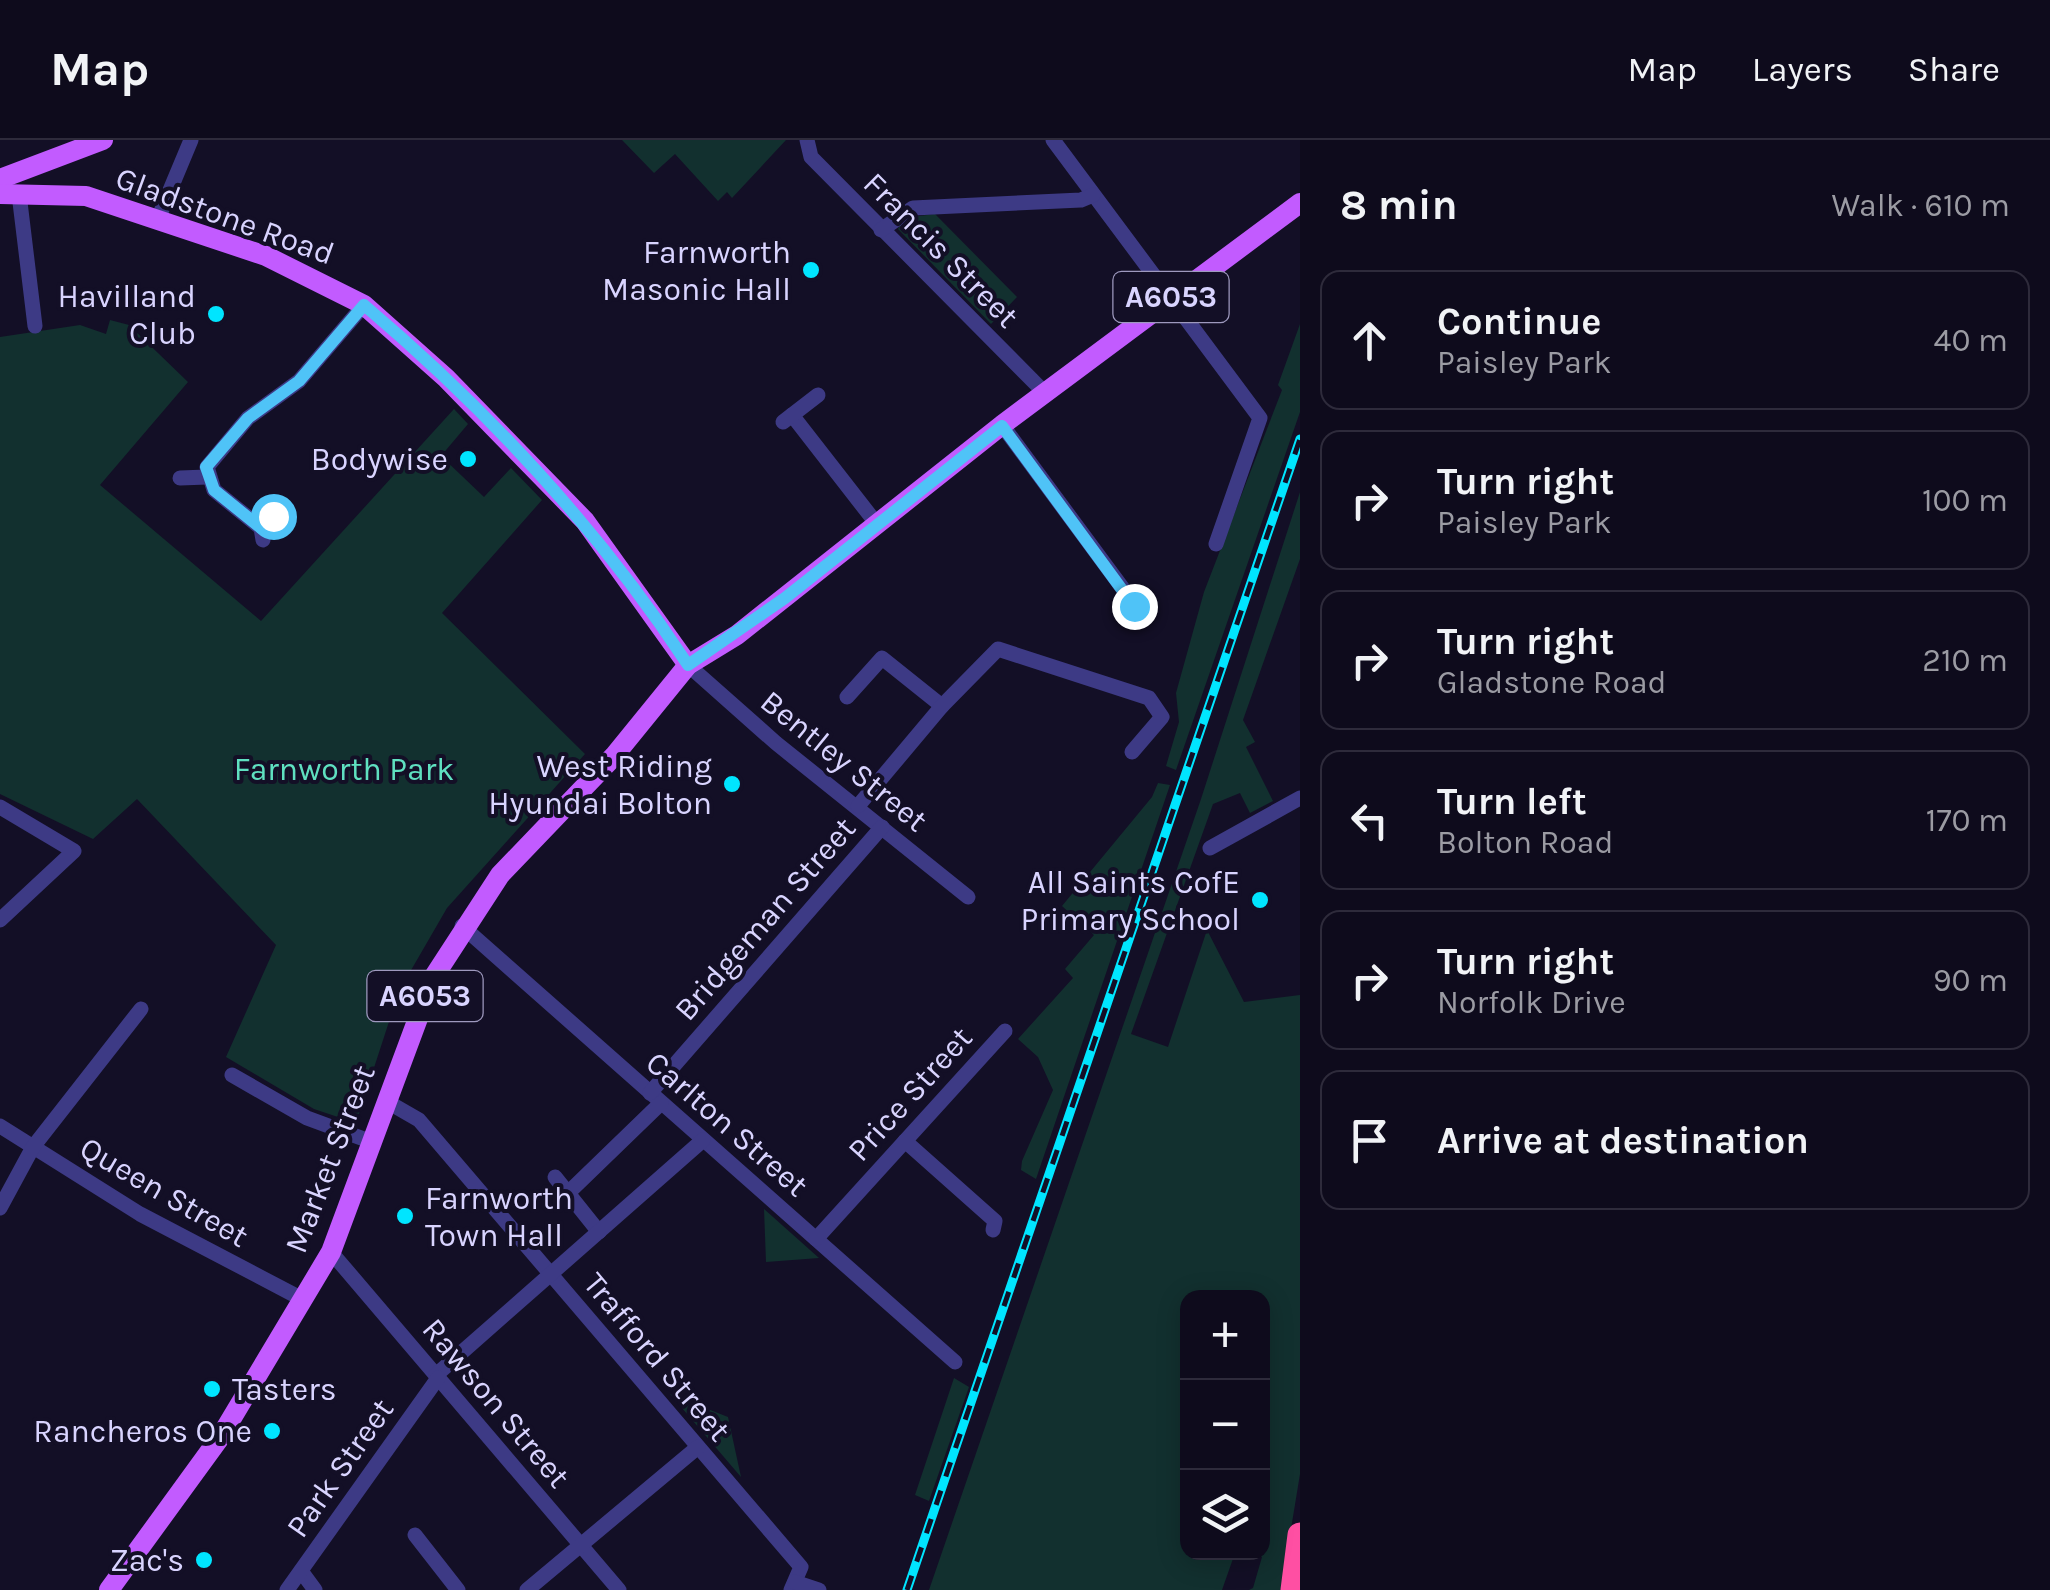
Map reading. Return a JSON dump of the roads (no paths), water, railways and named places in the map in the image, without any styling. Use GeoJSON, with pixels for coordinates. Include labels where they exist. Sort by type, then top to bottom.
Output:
{"type":"FeatureCollection","features":[{"type":"Feature","properties":{"kind":"highway"},"geometry":{"type":"LineString","coordinates":[[1293,1590],[1300,1534]]}},
{"type":"Feature","properties":{"kind":"main road"},"geometry":{"type":"LineString","coordinates":[[0,179],[103,140]]}},
{"type":"Feature","properties":{"kind":"main road","name":"Gladstone Road"},"geometry":{"type":"LineString","coordinates":[[10,199],[54,194],[86,196],[266,256],[364,305],[446,378],[585,521],[688,665]]}},
{"type":"Feature","properties":{"kind":"main road","name":"A6053"},"geometry":{"type":"LineString","coordinates":[[688,665],[737,635],[1002,426],[1300,203]]}},
{"type":"Feature","properties":{"kind":"main road","name":"Market Street"},"geometry":{"type":"LineString","coordinates":[[109,1590],[221,1436],[331,1252],[418,1012],[462,926],[500,875],[614,756],[688,665]]}},
{"type":"Feature","properties":{"kind":"street"},"geometry":{"type":"LineString","coordinates":[[158,219],[190,140]]}},
{"type":"Feature","properties":{"kind":"street","name":"Francis Street"},"geometry":{"type":"LineString","coordinates":[[807,140],[811,157],[1045,394]]}},
{"type":"Feature","properties":{"kind":"street"},"geometry":{"type":"LineString","coordinates":[[1052,140],[1260,418],[1216,544]]}},
{"type":"Feature","properties":{"kind":"street"},"geometry":{"type":"LineString","coordinates":[[881,230],[914,208],[1081,200],[1093,195]]}},
{"type":"Feature","properties":{"kind":"street"},"geometry":{"type":"LineString","coordinates":[[10,199],[35,326]]}},
{"type":"Feature","properties":{"kind":"street"},"geometry":{"type":"LineString","coordinates":[[273,516],[262,534],[214,490],[206,477],[210,461],[248,418],[299,381],[364,305]]}},
{"type":"Feature","properties":{"kind":"street"},"geometry":{"type":"LineString","coordinates":[[818,396],[788,418],[876,523]]}},
{"type":"Feature","properties":{"kind":"street"},"geometry":{"type":"LineString","coordinates":[[1002,426],[1134,606]]}},
{"type":"Feature","properties":{"kind":"street"},"geometry":{"type":"LineString","coordinates":[[180,478],[206,477]]}},
{"type":"Feature","properties":{"kind":"street"},"geometry":{"type":"LineString","coordinates":[[858,806],[942,706],[992,652],[1003,649],[1148,698],[1162,717],[1132,752]]}},
{"type":"Feature","properties":{"kind":"street"},"geometry":{"type":"LineString","coordinates":[[848,697],[882,658],[942,706]]}},
{"type":"Feature","properties":{"kind":"street","name":"Bentley Street"},"geometry":{"type":"LineString","coordinates":[[688,665],[776,743],[968,897]]}},
{"type":"Feature","properties":{"kind":"street"},"geometry":{"type":"LineString","coordinates":[[1210,848],[1300,798]]}},
{"type":"Feature","properties":{"kind":"street"},"geometry":{"type":"LineString","coordinates":[[0,807],[74,851],[0,920]]}},
{"type":"Feature","properties":{"kind":"street","name":"Bridgeman Street"},"geometry":{"type":"LineString","coordinates":[[568,1193],[656,1098],[882,827]]}},
{"type":"Feature","properties":{"kind":"street","name":"Carlton Street"},"geometry":{"type":"LineString","coordinates":[[462,926],[955,1362]]}},
{"type":"Feature","properties":{"kind":"street"},"geometry":{"type":"LineString","coordinates":[[0,1208],[34,1147],[141,1009]]}},
{"type":"Feature","properties":{"kind":"street","name":"Price Street"},"geometry":{"type":"LineString","coordinates":[[816,1239],[1005,1031]]}},
{"type":"Feature","properties":{"kind":"street"},"geometry":{"type":"LineString","coordinates":[[232,1075],[307,1118],[372,1142]]}},
{"type":"Feature","properties":{"kind":"street","name":"Trafford Street"},"geometry":{"type":"LineString","coordinates":[[386,1101],[419,1120],[551,1274],[698,1447],[796,1580]]}},
{"type":"Feature","properties":{"kind":"street","name":"Queen Street"},"geometry":{"type":"LineString","coordinates":[[0,1126],[140,1214],[304,1300]]}},
{"type":"Feature","properties":{"kind":"street","name":"Park Street"},"geometry":{"type":"LineString","coordinates":[[287,1590],[437,1376],[704,1140]]}},
{"type":"Feature","properties":{"kind":"street"},"geometry":{"type":"LineString","coordinates":[[905,1142],[995,1219]]}},
{"type":"Feature","properties":{"kind":"street"},"geometry":{"type":"LineString","coordinates":[[556,1177],[599,1232]]}},
{"type":"Feature","properties":{"kind":"street","name":"Rawson Street"},"geometry":{"type":"LineString","coordinates":[[331,1252],[619,1590]]}},
{"type":"Feature","properties":{"kind":"street"},"geometry":{"type":"LineString","coordinates":[[527,1590],[698,1447]]}},
{"type":"Feature","properties":{"kind":"street"},"geometry":{"type":"LineString","coordinates":[[415,1535],[458,1590]]}},
{"type":"Feature","properties":{"kind":"street"},"geometry":{"type":"LineString","coordinates":[[301,1571],[315,1590]]}},
{"type":"Feature","properties":{"kind":"street"},"geometry":{"type":"LineString","coordinates":[[796,1580],[819,1590]]}},
{"type":"Feature","properties":{"kind":"railway"},"geometry":{"type":"LineString","coordinates":[[907,1590],[1300,439]]}},
{"type":"Feature","properties":{"kind":"place","name":"Farnworth Masonic Hall"},"geometry":{"type":"Point","coordinates":[811,270]}},
{"type":"Feature","properties":{"kind":"place","name":"Havilland Club"},"geometry":{"type":"Point","coordinates":[216,314]}},
{"type":"Feature","properties":{"kind":"place","name":"Bodywise"},"geometry":{"type":"Point","coordinates":[468,459]}},
{"type":"Feature","properties":{"kind":"place","name":"West Riding Hyundai Bolton"},"geometry":{"type":"Point","coordinates":[732,784]}},
{"type":"Feature","properties":{"kind":"place","name":"All Saints CofE Primary School"},"geometry":{"type":"Point","coordinates":[1260,900]}},
{"type":"Feature","properties":{"kind":"place","name":"Farnworth Town Hall"},"geometry":{"type":"Point","coordinates":[405,1216]}},
{"type":"Feature","properties":{"kind":"place","name":"Tasters"},"geometry":{"type":"Point","coordinates":[212,1389]}},
{"type":"Feature","properties":{"kind":"place","name":"Rancheros One"},"geometry":{"type":"Point","coordinates":[272,1431]}},
{"type":"Feature","properties":{"kind":"place","name":"Zac's"},"geometry":{"type":"Point","coordinates":[204,1560]}},
{"type":"Feature","properties":{"kind":"park label","name":"Farnworth Park"},"geometry":{"type":"Point","coordinates":[344,769]}}]}
